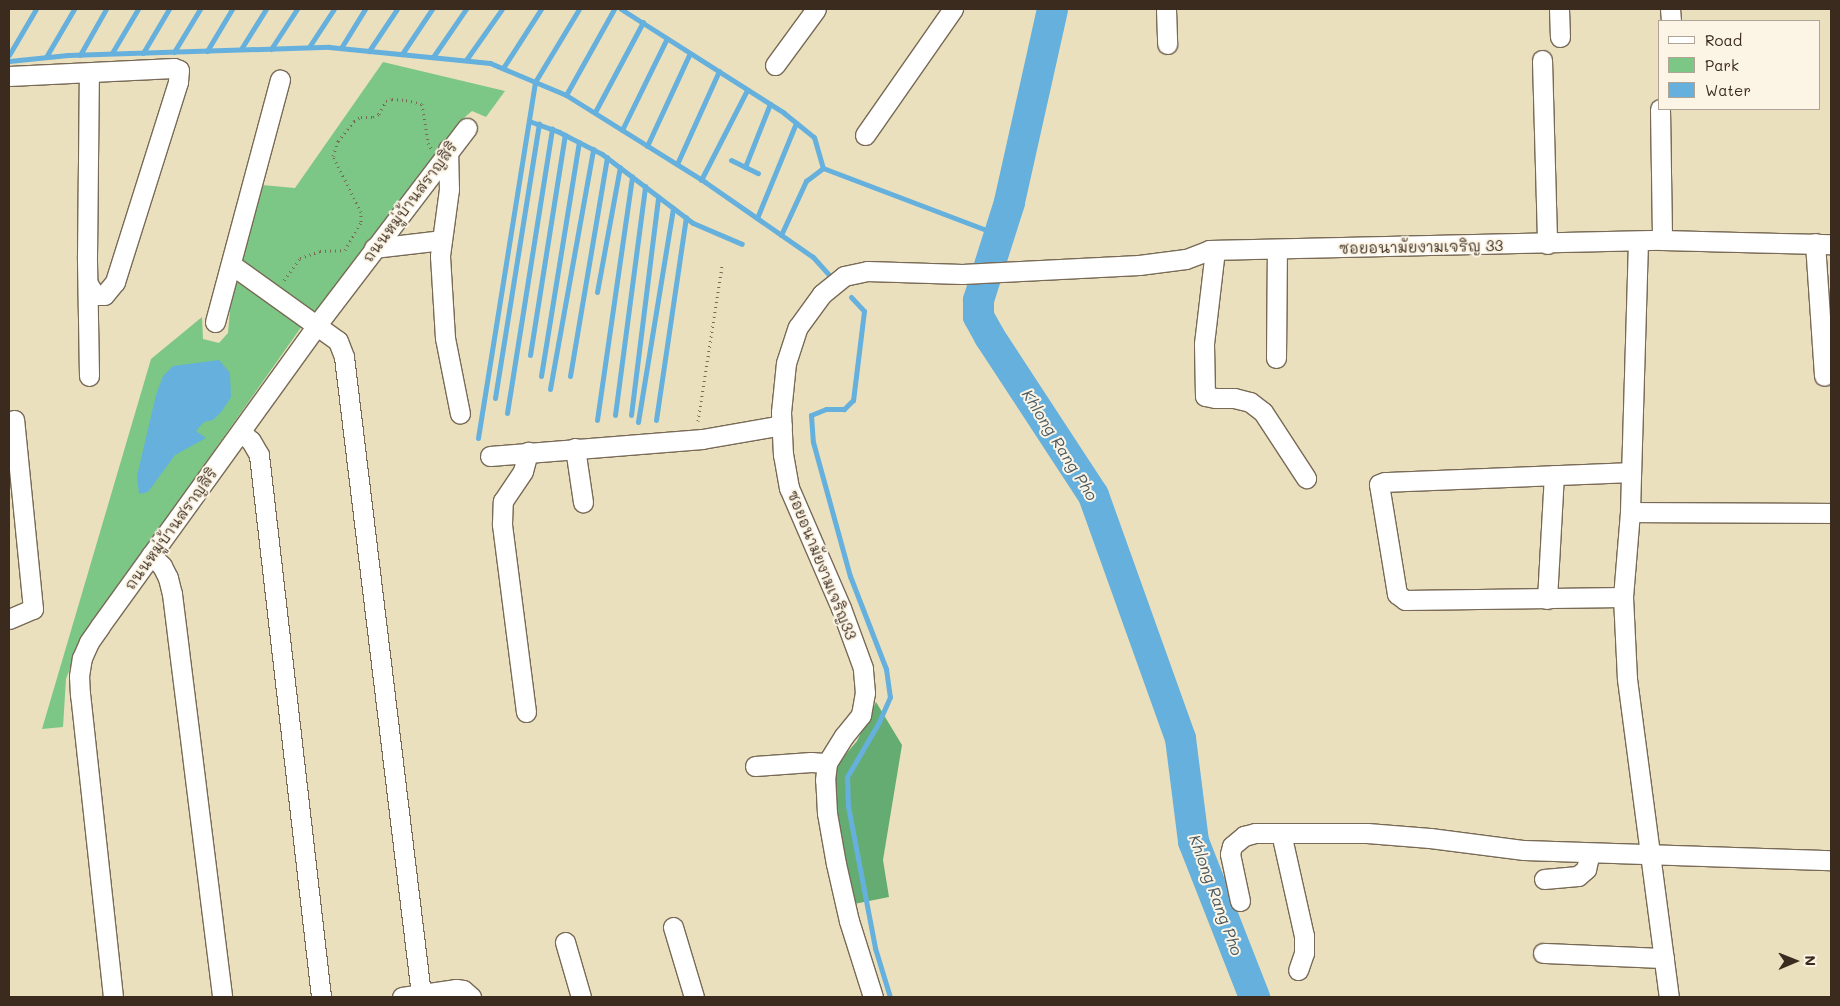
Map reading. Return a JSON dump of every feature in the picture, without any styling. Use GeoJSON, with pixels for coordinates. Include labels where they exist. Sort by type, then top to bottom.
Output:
{"type":"FeatureCollection","features":[{"type":"Feature","properties":{"kind":"street"},"geometry":{"type":"LineString","coordinates":[[775,65],[816,9]]}},
{"type":"Feature","properties":{"kind":"street"},"geometry":{"type":"LineString","coordinates":[[1166,9],[1167,44]]}},
{"type":"Feature","properties":{"kind":"street"},"geometry":{"type":"LineString","coordinates":[[1560,9],[1560,37]]}},
{"type":"Feature","properties":{"kind":"street"},"geometry":{"type":"LineString","coordinates":[[865,135],[945,11]]}},
{"type":"Feature","properties":{"kind":"street"},"geometry":{"type":"LineString","coordinates":[[1542,60],[1547,244]]}},
{"type":"Feature","properties":{"kind":"street"},"geometry":{"type":"LineString","coordinates":[[9,76],[89,74],[174,68],[179,70],[115,282],[104,295],[94,295],[88,284]]}},
{"type":"Feature","properties":{"kind":"street"},"geometry":{"type":"LineString","coordinates":[[89,74],[89,376]]}},
{"type":"Feature","properties":{"kind":"street"},"geometry":{"type":"LineString","coordinates":[[215,322],[232,265],[280,80]]}},
{"type":"Feature","properties":{"kind":"street"},"geometry":{"type":"LineString","coordinates":[[1660,110],[1662,240]]}},
{"type":"Feature","properties":{"kind":"street","name":"ถนนหมู่บ้านสราญสิริ"},"geometry":{"type":"LineString","coordinates":[[113,997],[79,676],[82,658],[89,642],[316,326],[466,128]]}},
{"type":"Feature","properties":{"kind":"street"},"geometry":{"type":"LineString","coordinates":[[444,155],[449,189],[440,256],[445,338],[460,414]]}},
{"type":"Feature","properties":{"kind":"street"},"geometry":{"type":"LineString","coordinates":[[374,248],[411,242],[442,240]]}},
{"type":"Feature","properties":{"kind":"street","name":"ซอยอนามัยงามเจริญ 33"},"geometry":{"type":"LineString","coordinates":[[1014,272],[1139,265],[1186,259],[1215,250],[1662,240],[1823,244]]}},
{"type":"Feature","properties":{"kind":"street"},"geometry":{"type":"LineString","coordinates":[[1638,241],[1630,512],[1623,597],[1627,679],[1669,997]]}},
{"type":"Feature","properties":{"kind":"street"},"geometry":{"type":"LineString","coordinates":[[1823,244],[1824,376]]}},
{"type":"Feature","properties":{"kind":"street"},"geometry":{"type":"LineString","coordinates":[[1276,358],[1277,249]]}},
{"type":"Feature","properties":{"kind":"street"},"geometry":{"type":"LineString","coordinates":[[1215,250],[1204,344],[1205,396],[1234,398],[1250,402],[1263,412],[1306,478]]}},
{"type":"Feature","properties":{"kind":"street"},"geometry":{"type":"LineString","coordinates":[[232,265],[338,341],[344,357],[421,994]]}},
{"type":"Feature","properties":{"kind":"street","name":"ซอยอนามัยงามเจริญ33"},"geometry":{"type":"LineString","coordinates":[[873,997],[850,921],[826,813],[825,780],[827,763],[844,736],[861,715],[865,694],[863,668],[840,608],[789,488],[783,454],[782,424],[786,363],[798,326],[822,294],[844,276],[867,271],[962,274],[1014,272]]}},
{"type":"Feature","properties":{"kind":"street"},"geometry":{"type":"LineString","coordinates":[[9,619],[33,609],[16,518],[14,420]]}},
{"type":"Feature","properties":{"kind":"street"},"geometry":{"type":"LineString","coordinates":[[490,456],[696,439],[723,436],[782,424]]}},
{"type":"Feature","properties":{"kind":"street"},"geometry":{"type":"LineString","coordinates":[[241,432],[252,442],[259,455],[321,997]]}},
{"type":"Feature","properties":{"kind":"street"},"geometry":{"type":"LineString","coordinates":[[575,448],[583,502]]}},
{"type":"Feature","properties":{"kind":"street"},"geometry":{"type":"LineString","coordinates":[[526,712],[502,524],[503,501],[523,471],[528,452]]}},
{"type":"Feature","properties":{"kind":"street"},"geometry":{"type":"LineString","coordinates":[[1623,597],[1405,600],[1397,594],[1379,484],[1385,482],[1630,472]]}},
{"type":"Feature","properties":{"kind":"street"},"geometry":{"type":"LineString","coordinates":[[1547,599],[1554,475]]}},
{"type":"Feature","properties":{"kind":"street"},"geometry":{"type":"LineString","coordinates":[[1630,512],[1831,513]]}},
{"type":"Feature","properties":{"kind":"street"},"geometry":{"type":"LineString","coordinates":[[151,555],[165,572],[172,594],[222,997]]}},
{"type":"Feature","properties":{"kind":"street"},"geometry":{"type":"LineString","coordinates":[[755,766],[811,762],[827,763]]}},
{"type":"Feature","properties":{"kind":"street"},"geometry":{"type":"LineString","coordinates":[[1240,901],[1230,854],[1232,846],[1244,836],[1255,833],[1367,833],[1430,838],[1524,850],[1831,860]]}},
{"type":"Feature","properties":{"kind":"street"},"geometry":{"type":"LineString","coordinates":[[1281,834],[1304,936],[1304,953],[1298,970]]}},
{"type":"Feature","properties":{"kind":"street"},"geometry":{"type":"LineString","coordinates":[[1544,879],[1578,876],[1586,869],[1590,853]]}},
{"type":"Feature","properties":{"kind":"street"},"geometry":{"type":"LineString","coordinates":[[673,927],[694,997]]}},
{"type":"Feature","properties":{"kind":"street"},"geometry":{"type":"LineString","coordinates":[[565,942],[581,997]]}},
{"type":"Feature","properties":{"kind":"street"},"geometry":{"type":"LineString","coordinates":[[1543,953],[1664,958]]}},
{"type":"Feature","properties":{"kind":"street"},"geometry":{"type":"LineString","coordinates":[[402,997],[456,988],[464,990],[471,997]]}},
{"type":"Feature","properties":{"kind":"path"},"geometry":{"type":"LineString","coordinates":[[273,295],[300,258],[320,251],[345,250],[361,222],[361,212],[333,156],[338,141],[354,121],[361,117],[373,117],[379,114],[386,100],[406,100],[422,104],[428,143],[444,155]]}},
{"type":"Feature","properties":{"kind":"path"},"geometry":{"type":"LineString","coordinates":[[696,439],[722,266]]}},
{"type":"Feature","properties":{"kind":"green space"},"geometry":{"type":"Polygon","coordinates":[[[383,62],[505,91],[486,117],[472,111],[465,117],[328,301],[302,326],[80,641],[66,679],[63,727],[42,729],[151,359],[202,317],[203,339],[219,343],[228,333],[231,298],[262,185],[295,188],[383,62]]]}},
{"type":"Feature","properties":{"kind":"green space"},"geometry":{"type":"Polygon","coordinates":[[[876,702],[902,745],[883,860],[889,897],[854,904],[834,809],[835,767],[857,741],[876,702]]]}},
{"type":"Feature","properties":{"kind":"water"},"geometry":{"type":"Polygon","coordinates":[[[219,360],[230,373],[231,397],[222,411],[213,420],[204,422],[196,431],[206,438],[175,455],[148,492],[139,494],[137,476],[156,395],[163,376],[173,366],[219,360]]]}},
{"type":"Feature","properties":{"kind":"waterway"},"geometry":{"type":"LineString","coordinates":[[9,55],[36,9]]}},
{"type":"Feature","properties":{"kind":"waterway"},"geometry":{"type":"LineString","coordinates":[[46,57],[74,9]]}},
{"type":"Feature","properties":{"kind":"waterway"},"geometry":{"type":"LineString","coordinates":[[80,55],[106,9]]}},
{"type":"Feature","properties":{"kind":"waterway"},"geometry":{"type":"LineString","coordinates":[[112,53],[138,9]]}},
{"type":"Feature","properties":{"kind":"waterway"},"geometry":{"type":"LineString","coordinates":[[143,53],[169,9]]}},
{"type":"Feature","properties":{"kind":"waterway"},"geometry":{"type":"LineString","coordinates":[[174,52],[200,9]]}},
{"type":"Feature","properties":{"kind":"waterway"},"geometry":{"type":"LineString","coordinates":[[207,51],[232,9]]}},
{"type":"Feature","properties":{"kind":"waterway"},"geometry":{"type":"LineString","coordinates":[[241,49],[266,9]]}},
{"type":"Feature","properties":{"kind":"waterway"},"geometry":{"type":"LineString","coordinates":[[271,49],[297,9]]}},
{"type":"Feature","properties":{"kind":"waterway"},"geometry":{"type":"LineString","coordinates":[[309,47],[334,9]]}},
{"type":"Feature","properties":{"kind":"waterway"},"geometry":{"type":"LineString","coordinates":[[341,48],[365,9]]}},
{"type":"Feature","properties":{"kind":"waterway"},"geometry":{"type":"LineString","coordinates":[[369,51],[397,9]]}},
{"type":"Feature","properties":{"kind":"waterway"},"geometry":{"type":"LineString","coordinates":[[402,54],[432,9]]}},
{"type":"Feature","properties":{"kind":"waterway"},"geometry":{"type":"LineString","coordinates":[[433,57],[466,9]]}},
{"type":"Feature","properties":{"kind":"waterway"},"geometry":{"type":"LineString","coordinates":[[466,60],[502,9]]}},
{"type":"Feature","properties":{"kind":"waterway"},"geometry":{"type":"LineString","coordinates":[[503,68],[541,9]]}},
{"type":"Feature","properties":{"kind":"waterway"},"geometry":{"type":"LineString","coordinates":[[478,438],[535,82],[579,9]]}},
{"type":"Feature","properties":{"kind":"waterway"},"geometry":{"type":"LineString","coordinates":[[566,95],[614,9]]}},
{"type":"Feature","properties":{"kind":"waterway"},"geometry":{"type":"LineString","coordinates":[[621,9],[784,113],[814,137],[823,168],[999,235]]}},
{"type":"Feature","properties":{"kind":"waterway","name":"Khlong Rang Pho"},"geometry":{"type":"LineString","coordinates":[[1052,9],[1009,202],[978,300],[978,316],[989,336],[1093,495],[1180,738],[1193,841],[1254,997]]}},
{"type":"Feature","properties":{"kind":"waterway"},"geometry":{"type":"LineString","coordinates":[[595,112],[643,22]]}},
{"type":"Feature","properties":{"kind":"waterway"},"geometry":{"type":"LineString","coordinates":[[622,130],[667,38]]}},
{"type":"Feature","properties":{"kind":"waterway"},"geometry":{"type":"LineString","coordinates":[[9,61],[68,55],[329,47],[490,63],[566,95],[705,182],[813,257],[830,276]]}},
{"type":"Feature","properties":{"kind":"waterway"},"geometry":{"type":"LineString","coordinates":[[647,146],[690,53]]}},
{"type":"Feature","properties":{"kind":"waterway"},"geometry":{"type":"LineString","coordinates":[[677,164],[719,71]]}},
{"type":"Feature","properties":{"kind":"waterway"},"geometry":{"type":"LineString","coordinates":[[701,180],[747,90]]}},
{"type":"Feature","properties":{"kind":"waterway"},"geometry":{"type":"LineString","coordinates":[[745,167],[770,104]]}},
{"type":"Feature","properties":{"kind":"waterway"},"geometry":{"type":"LineString","coordinates":[[529,121],[559,132],[602,154],[693,223],[742,244]]}},
{"type":"Feature","properties":{"kind":"waterway"},"geometry":{"type":"LineString","coordinates":[[757,218],[796,123]]}},
{"type":"Feature","properties":{"kind":"waterway"},"geometry":{"type":"LineString","coordinates":[[495,398],[539,124]]}},
{"type":"Feature","properties":{"kind":"waterway"},"geometry":{"type":"LineString","coordinates":[[507,413],[552,129]]}},
{"type":"Feature","properties":{"kind":"waterway"},"geometry":{"type":"LineString","coordinates":[[530,355],[565,135]]}},
{"type":"Feature","properties":{"kind":"waterway"},"geometry":{"type":"LineString","coordinates":[[541,376],[579,142]]}},
{"type":"Feature","properties":{"kind":"waterway"},"geometry":{"type":"LineString","coordinates":[[550,389],[593,149]]}},
{"type":"Feature","properties":{"kind":"waterway"},"geometry":{"type":"LineString","coordinates":[[570,376],[607,157]]}},
{"type":"Feature","properties":{"kind":"waterway"},"geometry":{"type":"LineString","coordinates":[[731,160],[758,173]]}},
{"type":"Feature","properties":{"kind":"waterway"},"geometry":{"type":"LineString","coordinates":[[597,292],[620,167]]}},
{"type":"Feature","properties":{"kind":"waterway"},"geometry":{"type":"LineString","coordinates":[[781,235],[806,181],[823,168]]}},
{"type":"Feature","properties":{"kind":"waterway"},"geometry":{"type":"LineString","coordinates":[[597,420],[632,176]]}},
{"type":"Feature","properties":{"kind":"waterway"},"geometry":{"type":"LineString","coordinates":[[615,415],[645,186]]}},
{"type":"Feature","properties":{"kind":"waterway"},"geometry":{"type":"LineString","coordinates":[[631,415],[658,197]]}},
{"type":"Feature","properties":{"kind":"waterway"},"geometry":{"type":"LineString","coordinates":[[638,422],[673,208]]}},
{"type":"Feature","properties":{"kind":"waterway"},"geometry":{"type":"LineString","coordinates":[[656,420],[686,217]]}},
{"type":"Feature","properties":{"kind":"waterway"},"geometry":{"type":"LineString","coordinates":[[851,297],[864,311],[853,400],[844,409],[826,409],[811,415],[813,442],[850,576],[886,669],[890,697],[879,722],[847,777],[848,806],[875,948],[890,997]]}}]}
